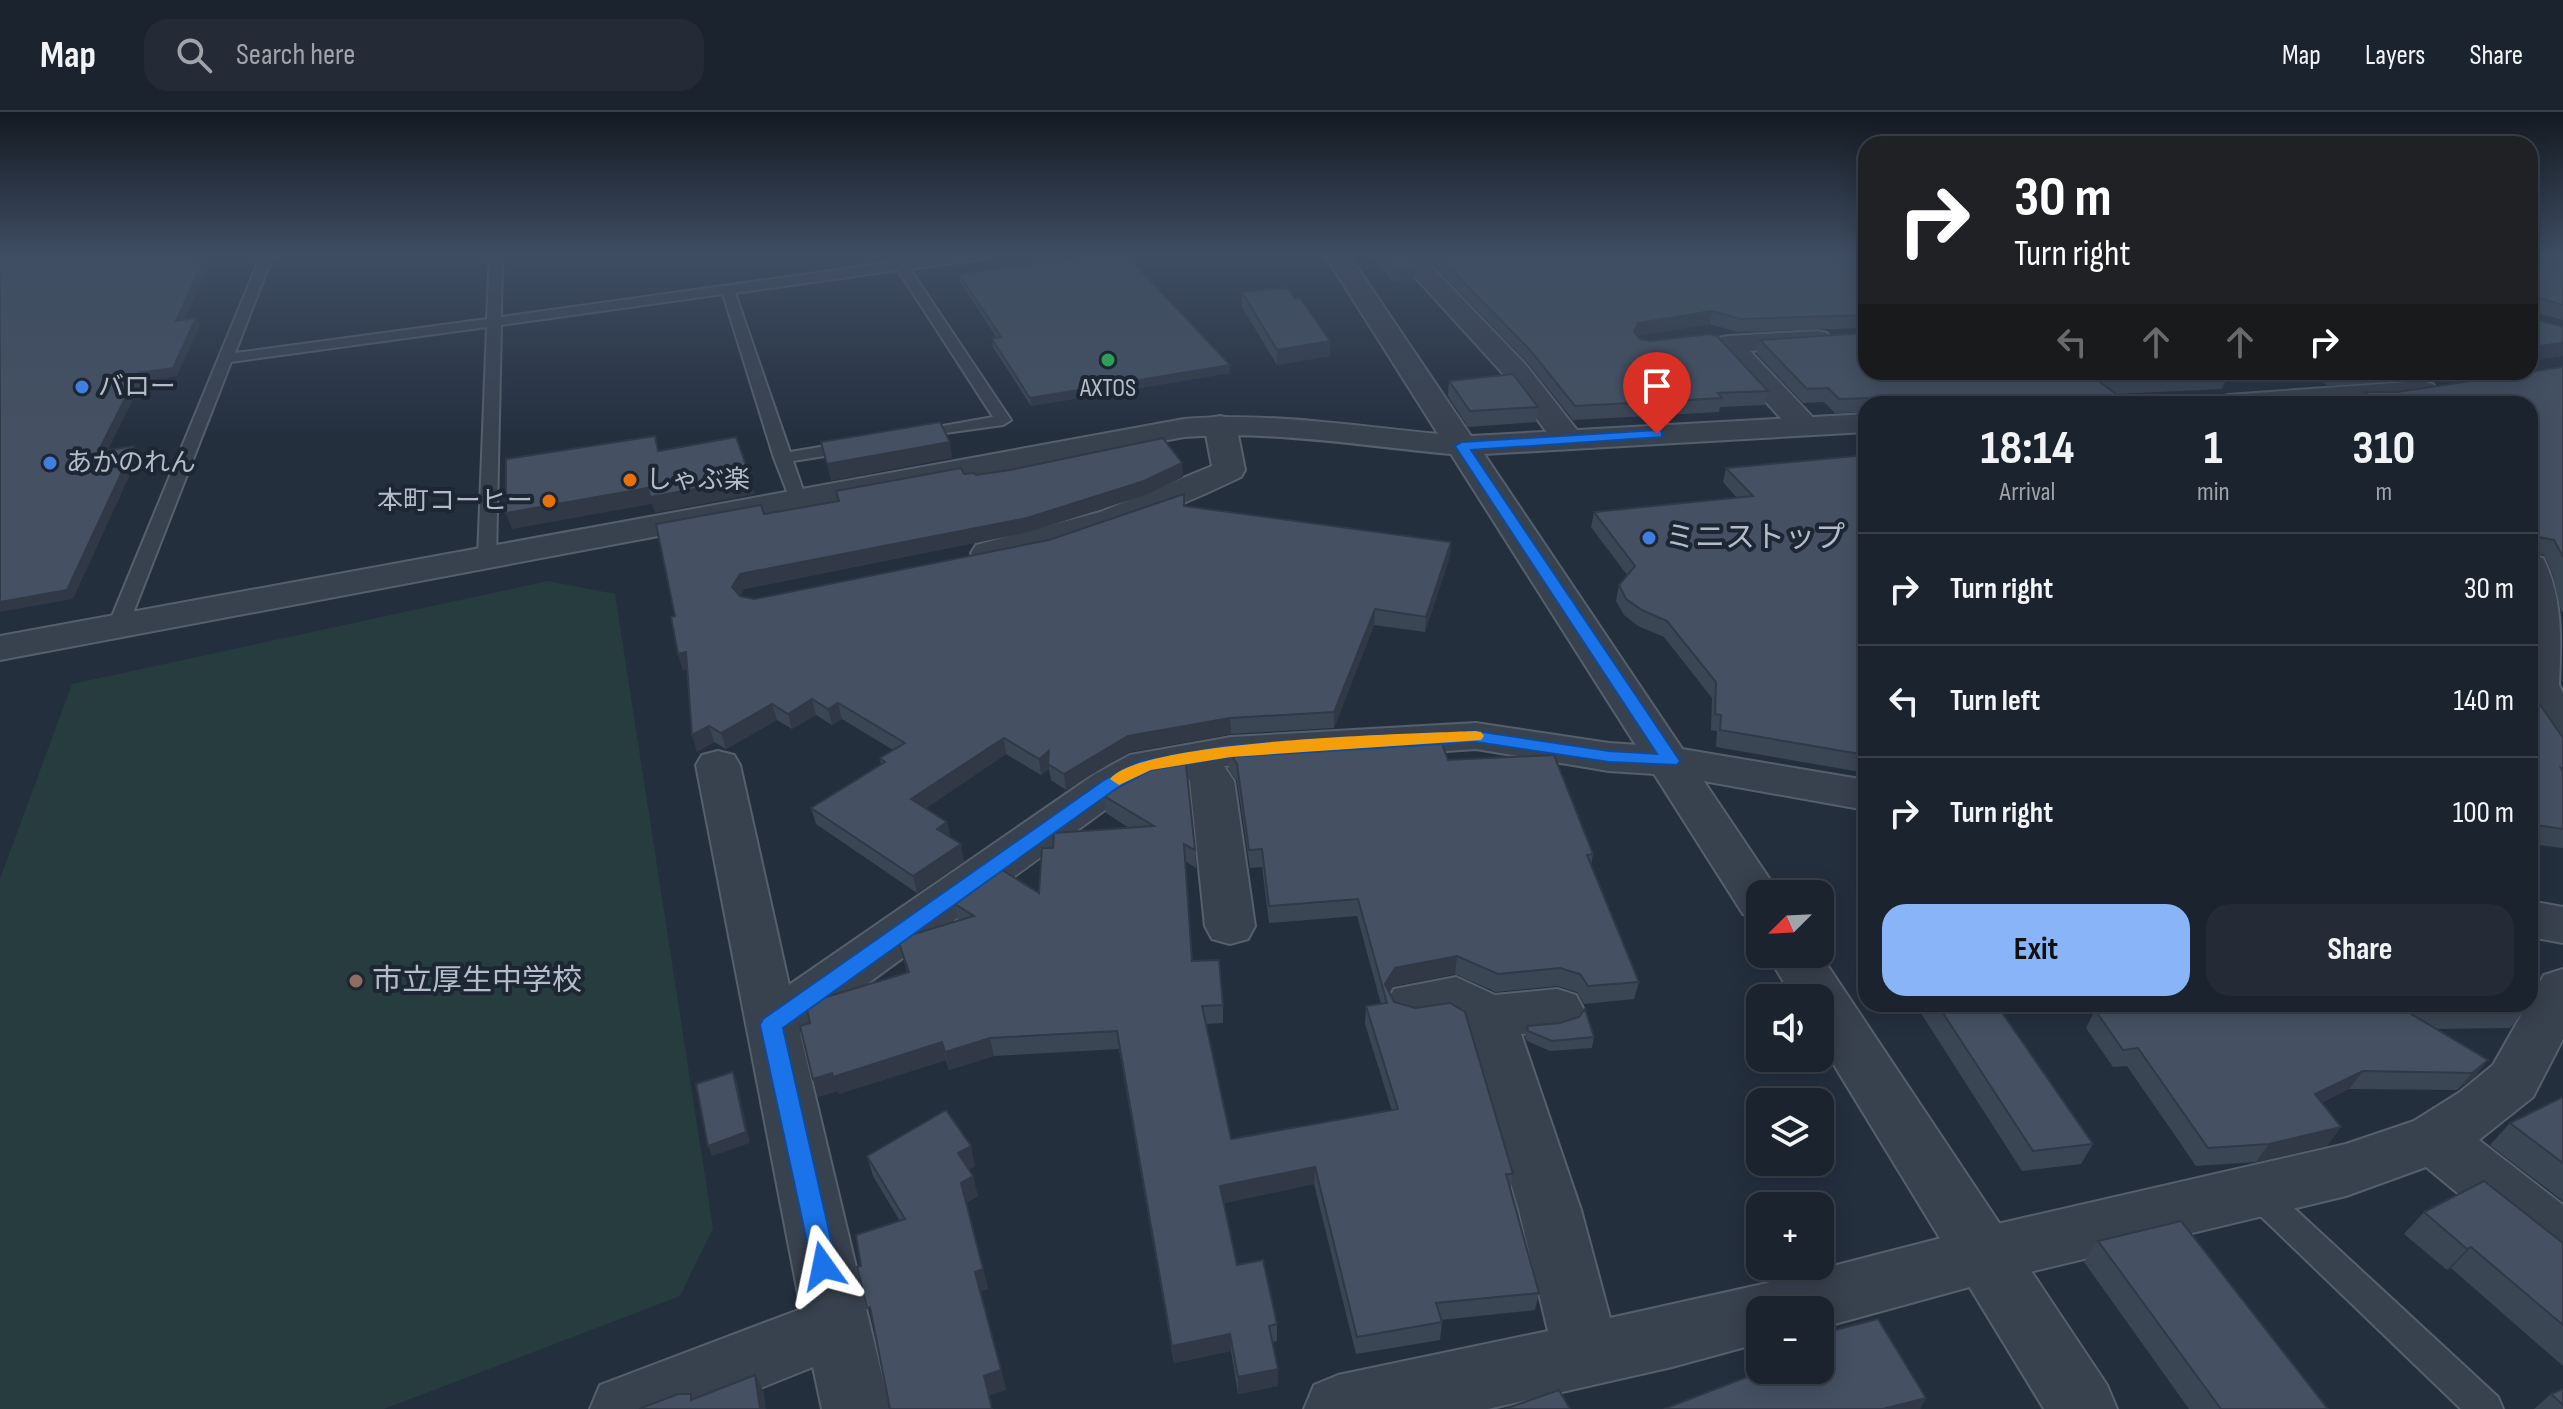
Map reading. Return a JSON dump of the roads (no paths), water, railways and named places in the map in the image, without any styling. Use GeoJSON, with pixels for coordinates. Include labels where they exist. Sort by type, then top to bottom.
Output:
{"type":"FeatureCollection","features":[{"type":"Feature","properties":{"kind":"street"},"geometry":{"type":"LineString","coordinates":[[1377,316],[1746,880]]}},
{"type":"Feature","properties":{"kind":"street"},"geometry":{"type":"LineString","coordinates":[[1464,316],[1516,371],[1568,439]]}},
{"type":"Feature","properties":{"kind":"street"},"geometry":{"type":"LineString","coordinates":[[1695,337],[1710,335],[1735,344]]}},
{"type":"Feature","properties":{"kind":"street"},"geometry":{"type":"LineString","coordinates":[[1805,426],[1728,344],[1840,338]]}},
{"type":"Feature","properties":{"kind":"street"},"geometry":{"type":"LineString","coordinates":[[2372,396],[2443,388]]}},
{"type":"Feature","properties":{"kind":"street"},"geometry":{"type":"LineString","coordinates":[[0,648],[1154,433],[1220,425],[1462,446],[1858,423]]}},
{"type":"Feature","properties":{"kind":"street"},"geometry":{"type":"LineString","coordinates":[[960,559],[1037,544],[1158,505],[1229,470],[1220,425]]}},
{"type":"Feature","properties":{"kind":"street"},"geometry":{"type":"LineString","coordinates":[[2544,582],[2538,685],[2563,730]]}},
{"type":"Feature","properties":{"kind":"street"},"geometry":{"type":"LineString","coordinates":[[771,1025],[1111,784],[1146,765],[1231,751],[1476,736],[1609,757],[1670,761],[1858,794]]}},
{"type":"Feature","properties":{"kind":"street"},"geometry":{"type":"LineString","coordinates":[[1196,756],[1212,781],[1230,926]]}},
{"type":"Feature","properties":{"kind":"street"},"geometry":{"type":"LineString","coordinates":[[718,765],[771,1025],[856,1409]]}},
{"type":"Feature","properties":{"kind":"street"},"geometry":{"type":"LineString","coordinates":[[2538,920],[2563,925]]}},
{"type":"Feature","properties":{"kind":"street"},"geometry":{"type":"LineString","coordinates":[[1802,968],[2083,1409]]}},
{"type":"Feature","properties":{"kind":"street"},"geometry":{"type":"LineString","coordinates":[[1827,1296],[1984,1255],[2346,1170],[2434,1139],[2480,1109],[2513,1081],[2563,989]]}},
{"type":"Feature","properties":{"kind":"street"},"geometry":{"type":"LineString","coordinates":[[1413,1003],[1456,997],[1488,1016],[1557,1010]]}},
{"type":"Feature","properties":{"kind":"street"},"geometry":{"type":"LineString","coordinates":[[1488,1016],[1550,1210],[1587,1355]]}},
{"type":"Feature","properties":{"kind":"street"},"geometry":{"type":"LineString","coordinates":[[2434,1139],[2563,1242]]}},
{"type":"Feature","properties":{"kind":"street"},"geometry":{"type":"LineString","coordinates":[[1338,1409],[1587,1355],[1746,1316]]}},
{"type":"Feature","properties":{"kind":"street"},"geometry":{"type":"LineString","coordinates":[[624,1409],[837,1326]]}},
{"type":"Feature","properties":{"kind":"lane"},"geometry":{"type":"LineString","coordinates":[[118,626],[243,316]]}},
{"type":"Feature","properties":{"kind":"lane"},"geometry":{"type":"LineString","coordinates":[[487,558],[495,316]]}},
{"type":"Feature","properties":{"kind":"lane"},"geometry":{"type":"LineString","coordinates":[[225,359],[542,316]]}},
{"type":"Feature","properties":{"kind":"lane"},"geometry":{"type":"LineString","coordinates":[[736,316],[798,499]]}},
{"type":"Feature","properties":{"kind":"lane"},"geometry":{"type":"LineString","coordinates":[[893,439],[1003,420],[934,316]]}},
{"type":"Feature","properties":{"kind":"lane"},"geometry":{"type":"LineString","coordinates":[[782,458],[861,445]]}},
{"type":"Feature","properties":{"kind":"lane"},"geometry":{"type":"LineString","coordinates":[[2256,1192],[2486,1409]]}},
{"type":"Feature","properties":{"kind":"place","name":"AXTOS"},"geometry":{"type":"Point","coordinates":[1108,360]}},
{"type":"Feature","properties":{"kind":"place","name":"バロー"},"geometry":{"type":"Point","coordinates":[82,387]}},
{"type":"Feature","properties":{"kind":"place","name":"あかのれん"},"geometry":{"type":"Point","coordinates":[50,463]}},
{"type":"Feature","properties":{"kind":"place","name":"しゃぶ楽"},"geometry":{"type":"Point","coordinates":[630,480]}},
{"type":"Feature","properties":{"kind":"place","name":"本町コーヒー"},"geometry":{"type":"Point","coordinates":[549,501]}},
{"type":"Feature","properties":{"kind":"place","name":"ミニストップ"},"geometry":{"type":"Point","coordinates":[1649,538]}},
{"type":"Feature","properties":{"kind":"place","name":"市立厚生中学校"},"geometry":{"type":"Point","coordinates":[356,981]}}]}
